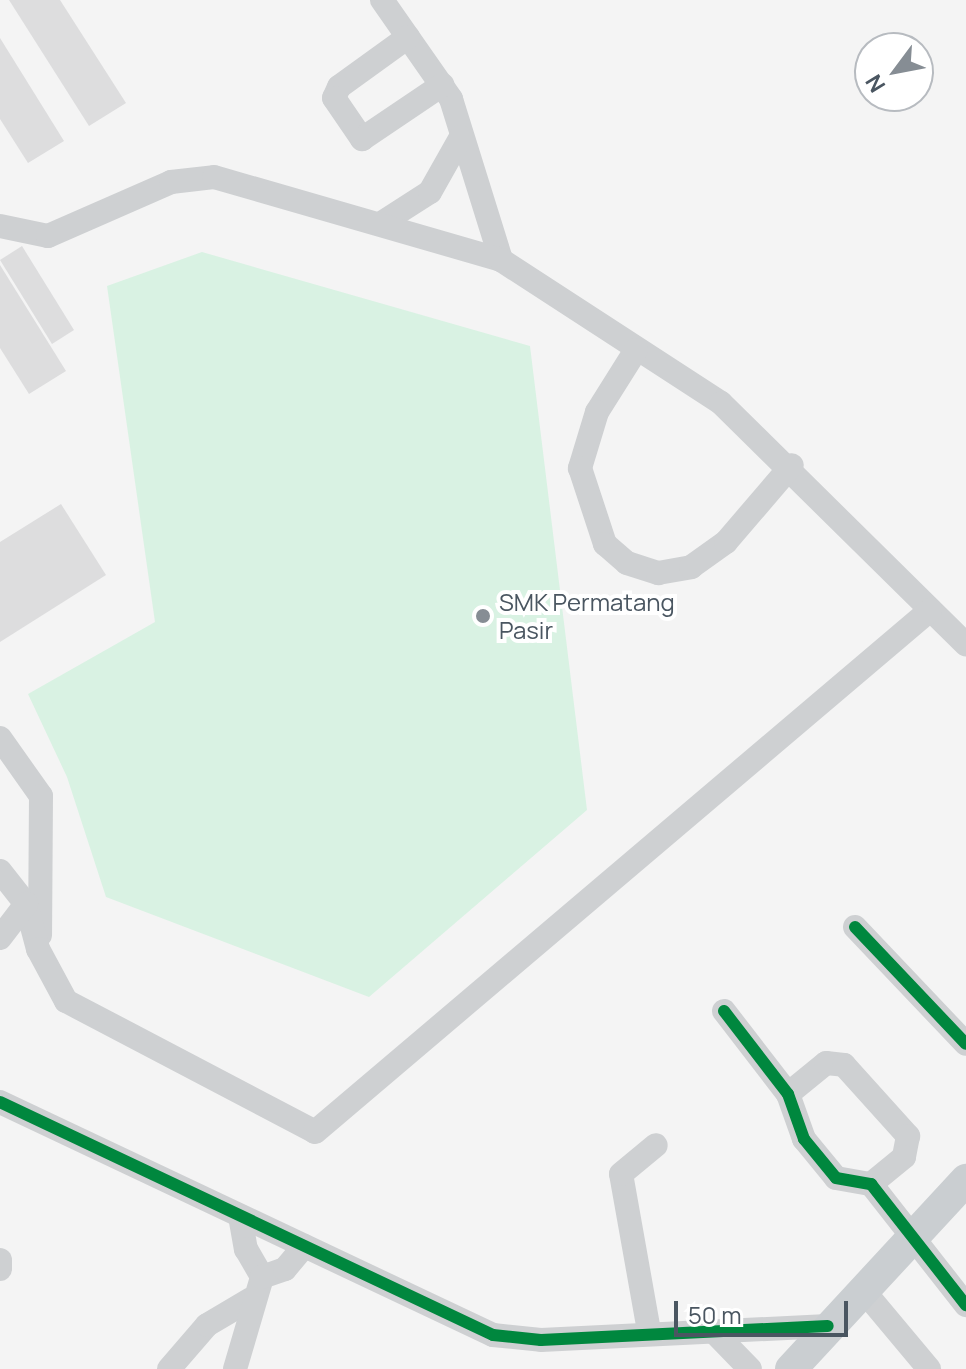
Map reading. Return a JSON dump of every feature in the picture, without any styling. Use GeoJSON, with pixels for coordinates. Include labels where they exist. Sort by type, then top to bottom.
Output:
{"type":"FeatureCollection","features":[{"type":"Feature","properties":{"kind":"main road"},"geometry":{"type":"LineString","coordinates":[[792,1369],[828,1326],[964,1186]]}},
{"type":"Feature","properties":{"kind":"street"},"geometry":{"type":"LineString","coordinates":[[382,0],[442,85],[501,260]]}},
{"type":"Feature","properties":{"kind":"street"},"geometry":{"type":"LineString","coordinates":[[408,37],[339,87],[334,98],[362,139],[442,85]]}},
{"type":"Feature","properties":{"kind":"street"},"geometry":{"type":"LineString","coordinates":[[380,224],[430,192],[461,137]]}},
{"type":"Feature","properties":{"kind":"street"},"geometry":{"type":"LineString","coordinates":[[0,226],[48,236],[171,182],[214,177],[501,260],[721,403],[792,465],[966,645]]}},
{"type":"Feature","properties":{"kind":"street"},"geometry":{"type":"LineString","coordinates":[[636,350],[597,412],[580,468],[605,544],[627,563],[658,573],[691,567],[726,542],[792,465]]}},
{"type":"Feature","properties":{"kind":"street"},"geometry":{"type":"LineString","coordinates":[[0,871],[26,904],[38,949],[66,1001],[315,1132],[930,610]]}},
{"type":"Feature","properties":{"kind":"street"},"geometry":{"type":"LineString","coordinates":[[0,738],[41,796],[45,898],[38,949]]}},
{"type":"Feature","properties":{"kind":"street"},"geometry":{"type":"LineString","coordinates":[[0,938],[26,904]]}},
{"type":"Feature","properties":{"kind":"street"},"geometry":{"type":"LineString","coordinates":[[855,927],[966,1044]]}},
{"type":"Feature","properties":{"kind":"street"},"geometry":{"type":"LineString","coordinates":[[724,1011],[788,1094],[804,1139],[836,1178],[871,1184],[966,1305]]}},
{"type":"Feature","properties":{"kind":"street"},"geometry":{"type":"LineString","coordinates":[[788,1094],[826,1063],[844,1065],[908,1136],[904,1157],[871,1184]]}},
{"type":"Feature","properties":{"kind":"street"},"geometry":{"type":"LineString","coordinates":[[0,1102],[493,1335],[541,1340],[649,1331],[715,1333],[828,1326]]}},
{"type":"Feature","properties":{"kind":"street"},"geometry":{"type":"LineString","coordinates":[[649,1331],[621,1174],[656,1145]]}},
{"type":"Feature","properties":{"kind":"street"},"geometry":{"type":"LineString","coordinates":[[240,1216],[246,1249],[262,1277]]}},
{"type":"Feature","properties":{"kind":"street"},"geometry":{"type":"LineString","coordinates":[[235,1369],[251,1299],[262,1277],[285,1269],[304,1246]]}},
{"type":"Feature","properties":{"kind":"street"},"geometry":{"type":"LineString","coordinates":[[0,1260],[0,1269]]}},
{"type":"Feature","properties":{"kind":"street"},"geometry":{"type":"LineString","coordinates":[[863,1290],[929,1369]]}},
{"type":"Feature","properties":{"kind":"street"},"geometry":{"type":"LineString","coordinates":[[169,1369],[207,1325],[251,1299]]}},
{"type":"Feature","properties":{"kind":"street"},"geometry":{"type":"LineString","coordinates":[[715,1333],[750,1369]]}},
{"type":"Feature","properties":{"kind":"green space"},"geometry":{"type":"Polygon","coordinates":[[[202,252],[530,346],[587,810],[369,997],[106,897],[67,777],[28,694],[155,622],[107,286],[202,252]]]}},
{"type":"Feature","properties":{"kind":"building"},"geometry":{"type":"Polygon","coordinates":[[[9,0],[60,0],[126,103],[89,126],[9,0]]]}},
{"type":"Feature","properties":{"kind":"building"},"geometry":{"type":"Polygon","coordinates":[[[0,38],[64,141],[28,163],[0,119],[0,38]]]}},
{"type":"Feature","properties":{"kind":"building"},"geometry":{"type":"Polygon","coordinates":[[[22,246],[74,330],[52,344],[0,260],[22,246]]]}},
{"type":"Feature","properties":{"kind":"building"},"geometry":{"type":"Polygon","coordinates":[[[0,265],[66,371],[29,394],[0,348],[0,265]]]}},
{"type":"Feature","properties":{"kind":"building"},"geometry":{"type":"Polygon","coordinates":[[[61,504],[106,575],[0,642],[0,542],[61,504]]]}},
{"type":"Feature","properties":{"kind":"cycle path"},"geometry":{"type":"LineString","coordinates":[[855,927],[966,1044]]}},
{"type":"Feature","properties":{"kind":"cycle path"},"geometry":{"type":"LineString","coordinates":[[724,1011],[788,1094],[804,1139],[836,1178],[871,1184],[966,1305]]}},
{"type":"Feature","properties":{"kind":"cycle path"},"geometry":{"type":"LineString","coordinates":[[0,1102],[493,1335],[541,1340],[828,1326]]}},
{"type":"Feature","properties":{"kind":"place","name":"SMK Permatang Pasir"},"geometry":{"type":"Point","coordinates":[483,616]}}]}
